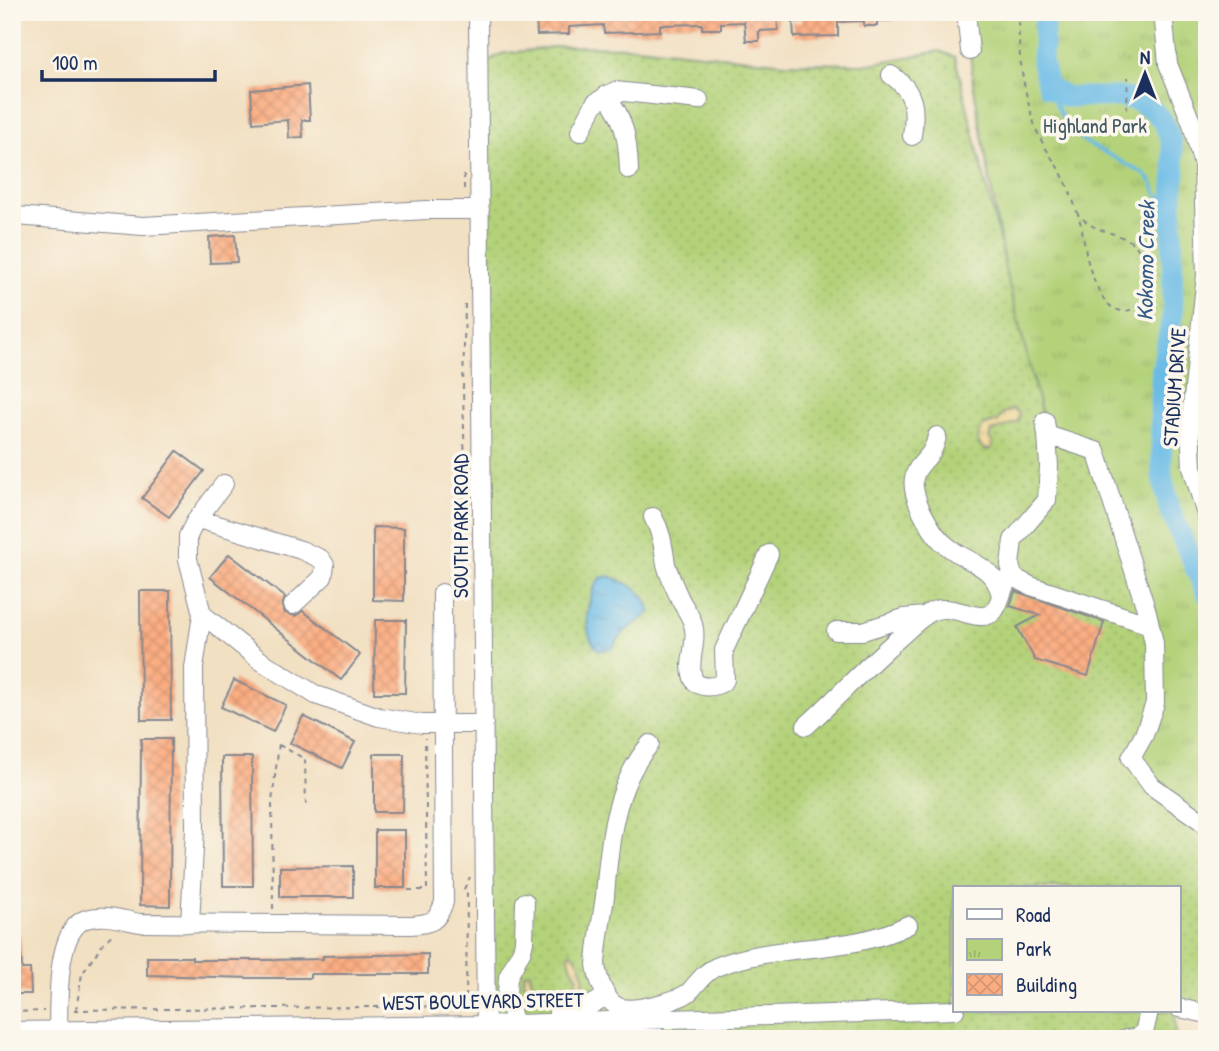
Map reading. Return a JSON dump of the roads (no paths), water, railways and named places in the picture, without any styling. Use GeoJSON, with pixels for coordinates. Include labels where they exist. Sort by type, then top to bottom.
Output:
{"type":"FeatureCollection","features":[{"type":"Feature","properties":{"kind":"street","name":"SOUTH PARK ROAD"},"geometry":{"type":"LineString","coordinates":[[478,12],[486,1032]]}},
{"type":"Feature","properties":{"kind":"street"},"geometry":{"type":"LineString","coordinates":[[966,12],[970,51]]}},
{"type":"Feature","properties":{"kind":"street","name":"STADIUM DRIVE"},"geometry":{"type":"LineString","coordinates":[[1163,12],[1168,64],[1192,124],[1203,165],[1206,275],[1190,427],[1192,467],[1207,518]]}},
{"type":"Feature","properties":{"kind":"street"},"geometry":{"type":"LineString","coordinates":[[891,75],[910,93],[915,118],[912,136]]}},
{"type":"Feature","properties":{"kind":"street"},"geometry":{"type":"LineString","coordinates":[[580,132],[595,103],[615,91],[699,100]]}},
{"type":"Feature","properties":{"kind":"street"},"geometry":{"type":"LineString","coordinates":[[606,96],[621,117],[625,129],[629,170]]}},
{"type":"Feature","properties":{"kind":"street"},"geometry":{"type":"LineString","coordinates":[[16,216],[143,226],[480,210]]}},
{"type":"Feature","properties":{"kind":"street"},"geometry":{"type":"LineString","coordinates":[[1150,625],[1013,578],[1010,565],[1013,540],[1047,500],[1049,466],[1046,428],[1096,451],[1150,625],[1154,643],[1155,703],[1144,735],[1131,758],[1152,786],[1207,825]]}},
{"type":"Feature","properties":{"kind":"street"},"geometry":{"type":"LineString","coordinates":[[937,436],[930,456],[922,463],[913,480],[916,499],[937,536],[948,547],[987,570],[999,587],[1000,596]]}},
{"type":"Feature","properties":{"kind":"street"},"geometry":{"type":"LineString","coordinates":[[190,924],[195,829],[194,668],[202,614],[188,559],[188,536],[224,484]]}},
{"type":"Feature","properties":{"kind":"street"},"geometry":{"type":"LineString","coordinates":[[653,517],[663,539],[667,568],[692,619],[695,639],[692,675],[699,685],[718,686],[725,680],[724,650],[769,554]]}},
{"type":"Feature","properties":{"kind":"street"},"geometry":{"type":"LineString","coordinates":[[198,519],[301,550],[321,559],[325,565],[323,577],[293,605]]}},
{"type":"Feature","properties":{"kind":"street"},"geometry":{"type":"LineString","coordinates":[[806,726],[879,655],[925,616],[939,608],[986,616],[992,613],[1012,572]]}},
{"type":"Feature","properties":{"kind":"street"},"geometry":{"type":"LineString","coordinates":[[58,1030],[67,1011],[63,956],[73,929],[84,920],[101,916],[140,923],[426,924],[440,914],[444,902],[442,593]]}},
{"type":"Feature","properties":{"kind":"street"},"geometry":{"type":"LineString","coordinates":[[202,614],[261,661],[316,695],[379,717],[425,724],[484,724]]}},
{"type":"Feature","properties":{"kind":"street"},"geometry":{"type":"LineString","coordinates":[[836,631],[863,631],[904,618],[925,616]]}},
{"type":"Feature","properties":{"kind":"street"},"geometry":{"type":"LineString","coordinates":[[650,744],[631,770],[623,789],[610,839],[596,965],[598,977],[607,996],[616,1006],[625,1009],[677,999],[704,975],[723,965],[773,951],[876,939],[908,925]]}},
{"type":"Feature","properties":{"kind":"street"},"geometry":{"type":"LineString","coordinates":[[516,1031],[507,995],[508,977],[522,950],[525,902]]}},
{"type":"Feature","properties":{"kind":"street"},"geometry":{"type":"LineString","coordinates":[[560,1031],[558,1013],[562,1006],[589,1006],[607,996]]}},
{"type":"Feature","properties":{"kind":"street"},"geometry":{"type":"LineString","coordinates":[[1180,1008],[1207,1014]]}},
{"type":"Feature","properties":{"kind":"street","name":"WEST BOULEVARD STREET"},"geometry":{"type":"LineString","coordinates":[[12,1031],[560,1031],[953,1010]]}},
{"type":"Feature","properties":{"kind":"street"},"geometry":{"type":"LineString","coordinates":[[1126,1039],[1144,1035],[1149,1012]]}},
{"type":"Feature","properties":{"kind":"street"},"geometry":{"type":"LineString","coordinates":[[584,1039],[592,1036],[656,1036]]}},
{"type":"Feature","properties":{"kind":"water"},"geometry":{"type":"Polygon","coordinates":[[[610,576],[630,585],[641,594],[646,599],[650,613],[625,631],[611,649],[599,650],[589,635],[589,604],[600,578],[610,576]]]}},
{"type":"Feature","properties":{"kind":"waterway","name":"Kokomo Creek"},"geometry":{"type":"LineString","coordinates":[[1045,12],[1042,62],[1048,87],[1067,97],[1120,97],[1135,100],[1152,109],[1164,123],[1171,141],[1175,172],[1172,208],[1173,313],[1162,367],[1162,475],[1169,508],[1207,594]]}},
{"type":"Feature","properties":{"kind":"waterway"},"geometry":{"type":"LineString","coordinates":[[1048,87],[1063,119],[1085,142],[1143,173],[1152,182],[1156,193],[1172,208]]}},
{"type":"Feature","properties":{"kind":"park label","name":"Highland Park"},"geometry":{"type":"Point","coordinates":[1095,125]}}]}
